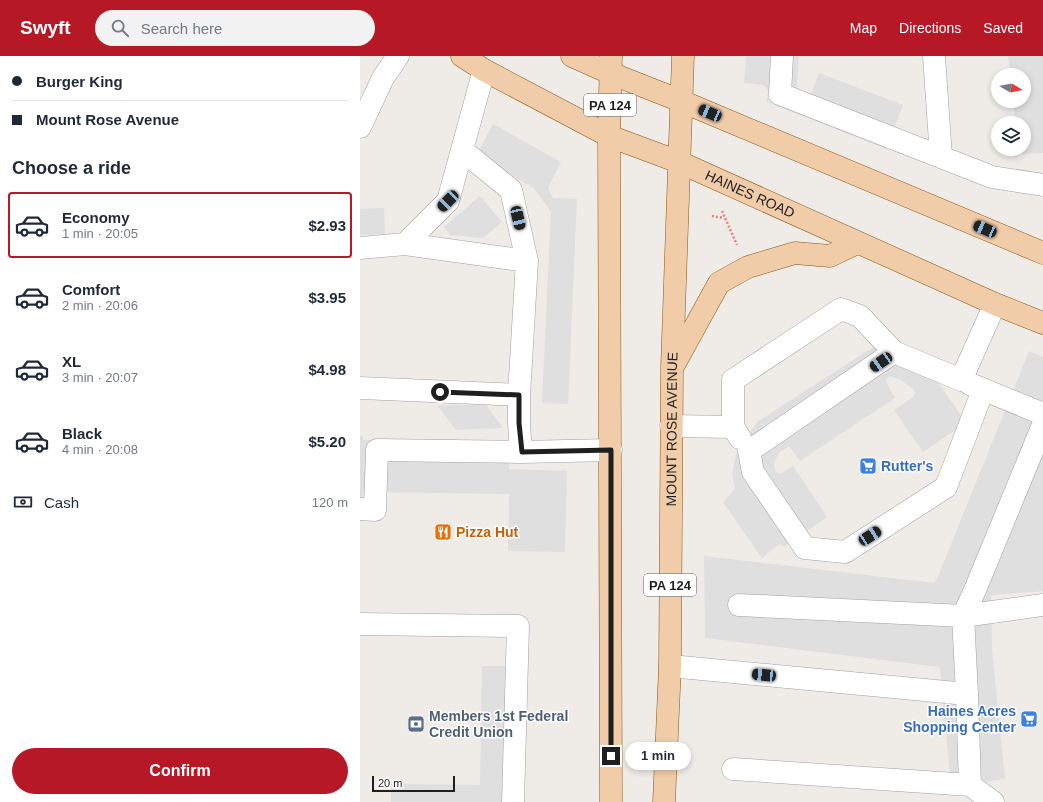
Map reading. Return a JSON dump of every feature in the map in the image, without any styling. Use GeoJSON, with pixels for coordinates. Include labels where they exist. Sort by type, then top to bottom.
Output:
{"type":"FeatureCollection","features":[{"type":"Feature","properties":{"kind":"main road","name":"HAINES ROAD"},"geometry":{"type":"LineString","coordinates":[[462,56],[484,70],[610,136],[680,162],[857,243],[995,304],[1043,323]]}},
{"type":"Feature","properties":{"kind":"main road"},"geometry":{"type":"LineString","coordinates":[[572,56],[610,65],[681,101],[1043,253]]}},
{"type":"Feature","properties":{"kind":"main road","name":"MOUNT ROSE AVENUE"},"geometry":{"type":"LineString","coordinates":[[664,802],[670,666],[672,367],[683,56]]}},
{"type":"Feature","properties":{"kind":"main road","name":"PA 124"},"geometry":{"type":"LineString","coordinates":[[610,65],[611,802]]}},
{"type":"Feature","properties":{"kind":"main road"},"geometry":{"type":"LineString","coordinates":[[672,367],[719,283],[748,267],[795,253],[830,256],[857,243]]}},
{"type":"Feature","properties":{"kind":"lane"},"geometry":{"type":"LineString","coordinates":[[360,126],[384,78],[398,56]]}},
{"type":"Feature","properties":{"kind":"lane"},"geometry":{"type":"LineString","coordinates":[[782,56],[780,94],[992,177],[1043,185]]}},
{"type":"Feature","properties":{"kind":"lane"},"geometry":{"type":"LineString","coordinates":[[934,56],[941,157]]}},
{"type":"Feature","properties":{"kind":"lane"},"geometry":{"type":"LineString","coordinates":[[405,244],[448,201],[484,70]]}},
{"type":"Feature","properties":{"kind":"lane"},"geometry":{"type":"LineString","coordinates":[[462,150],[511,190],[527,261],[519,395],[519,423],[522,452]]}},
{"type":"Feature","properties":{"kind":"lane"},"geometry":{"type":"LineString","coordinates":[[360,248],[405,244],[527,261]]}},
{"type":"Feature","properties":{"kind":"lane"},"geometry":{"type":"LineString","coordinates":[[961,380],[995,304]]}},
{"type":"Feature","properties":{"kind":"lane"},"geometry":{"type":"LineString","coordinates":[[983,390],[946,487],[845,552],[805,548],[753,472],[749,451],[733,427],[733,380],[841,309],[860,316],[894,352],[1043,414]]}},
{"type":"Feature","properties":{"kind":"lane"},"geometry":{"type":"LineString","coordinates":[[749,451],[894,352]]}},
{"type":"Feature","properties":{"kind":"lane"},"geometry":{"type":"LineString","coordinates":[[360,388],[519,395]]}},
{"type":"Feature","properties":{"kind":"lane"},"geometry":{"type":"LineString","coordinates":[[970,786],[963,616],[1043,425]]}},
{"type":"Feature","properties":{"kind":"lane"},"geometry":{"type":"LineString","coordinates":[[671,426],[733,427]]}},
{"type":"Feature","properties":{"kind":"lane"},"geometry":{"type":"LineString","coordinates":[[360,509],[375,510],[376,450],[522,452],[611,450]]}},
{"type":"Feature","properties":{"kind":"lane"},"geometry":{"type":"LineString","coordinates":[[739,605],[963,616],[1043,606]]}},
{"type":"Feature","properties":{"kind":"lane"},"geometry":{"type":"LineString","coordinates":[[360,624],[518,626],[513,802]]}},
{"type":"Feature","properties":{"kind":"lane"},"geometry":{"type":"LineString","coordinates":[[670,666],[967,694]]}},
{"type":"Feature","properties":{"kind":"lane"},"geometry":{"type":"LineString","coordinates":[[733,769],[970,786],[993,802]]}},
{"type":"Feature","properties":{"kind":"path"},"geometry":{"type":"LineString","coordinates":[[722,211],[740,251]]}},
{"type":"Feature","properties":{"kind":"path"},"geometry":{"type":"LineString","coordinates":[[712,216],[725,218]]}},
{"type":"Feature","properties":{"kind":"shaded area"},"geometry":{"type":"Polygon","coordinates":[[[746,56],[799,56],[797,84],[798,89],[802,93],[809,94],[812,92],[819,73],[903,105],[886,149],[767,102],[768,90],[763,85],[744,83],[746,56]]]}},
{"type":"Feature","properties":{"kind":"shaded area"},"geometry":{"type":"Polygon","coordinates":[[[1008,56],[1043,56],[1043,153],[1031,154],[1031,116],[1014,116],[1014,108],[1031,108],[1031,68],[1009,68],[1008,56]]]}},
{"type":"Feature","properties":{"kind":"shaded area"},"geometry":{"type":"Polygon","coordinates":[[[493,124],[561,162],[548,188],[553,198],[577,199],[568,404],[542,403],[551,212],[534,188],[476,156],[493,124]]]}},
{"type":"Feature","properties":{"kind":"shaded area"},"geometry":{"type":"Polygon","coordinates":[[[480,196],[502,222],[483,238],[450,235],[444,227],[480,196]]]}},
{"type":"Feature","properties":{"kind":"shaded area"},"geometry":{"type":"Polygon","coordinates":[[[384,208],[385,234],[360,235],[360,209],[384,208]]]}},
{"type":"Feature","properties":{"kind":"shaded area"},"geometry":{"type":"Polygon","coordinates":[[[881,342],[923,360],[966,423],[923,452],[894,410],[913,397],[915,392],[901,380],[890,376],[886,382],[895,398],[800,461],[789,446],[780,452],[774,465],[775,471],[780,474],[793,466],[827,517],[784,547],[779,544],[762,558],[723,502],[734,490],[735,486],[732,475],[736,455],[757,422],[881,342]]]}},
{"type":"Feature","properties":{"kind":"shaded area"},"geometry":{"type":"Polygon","coordinates":[[[1029,351],[1043,357],[1043,591],[991,595],[992,649],[1005,779],[951,786],[940,667],[705,638],[704,556],[934,583],[937,579],[1029,351]]]}},
{"type":"Feature","properties":{"kind":"shaded area"},"geometry":{"type":"Polygon","coordinates":[[[437,405],[486,405],[503,428],[456,430],[437,405]]]}},
{"type":"Feature","properties":{"kind":"shaded area"},"geometry":{"type":"Polygon","coordinates":[[[360,436],[363,436],[363,440],[510,442],[509,469],[567,471],[565,552],[508,551],[509,494],[363,492],[362,514],[360,514],[360,436]]]}},
{"type":"Feature","properties":{"kind":"shaded area"},"geometry":{"type":"Polygon","coordinates":[[[482,666],[505,666],[503,802],[391,802],[391,784],[480,785],[482,666]]]}},
{"type":"Feature","properties":{"kind":"place","name":"Rutter's"},"geometry":{"type":"Point","coordinates":[868,466]}},
{"type":"Feature","properties":{"kind":"place","name":"Pizza Hut"},"geometry":{"type":"Point","coordinates":[443,532]}},
{"type":"Feature","properties":{"kind":"place","name":"Haines Acres Shopping Center"},"geometry":{"type":"Point","coordinates":[1029,719]}},
{"type":"Feature","properties":{"kind":"place","name":"Members 1st Federal Credit Union"},"geometry":{"type":"Point","coordinates":[416,724]}},
{"type":"Feature","properties":{"kind":"route"},"geometry":{"type":"LineString","coordinates":[[440,392],[519,395],[519,423],[522,452],[611,450],[611,756]]}}]}
